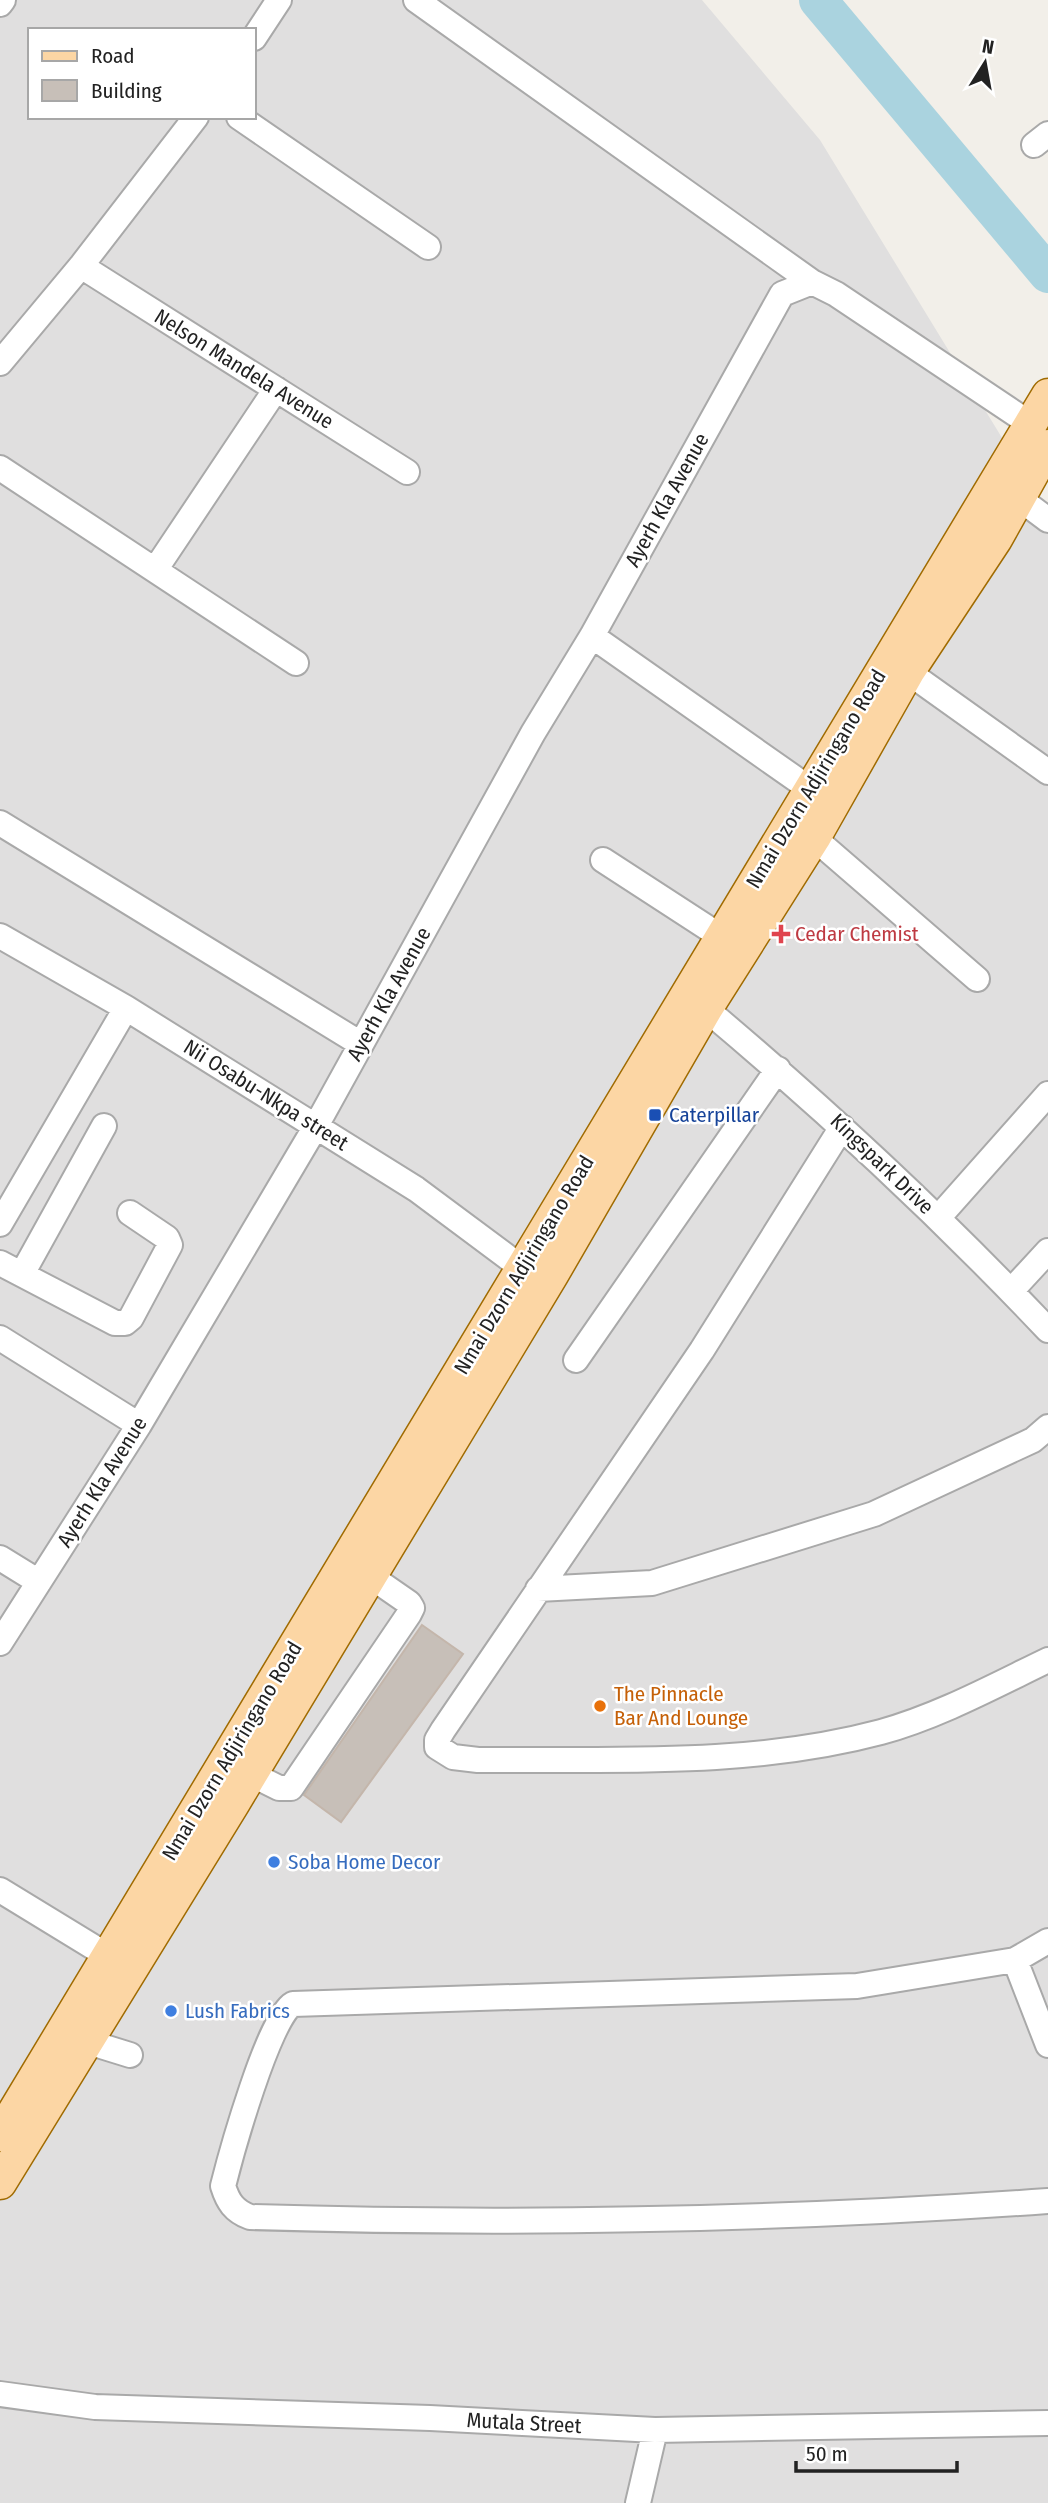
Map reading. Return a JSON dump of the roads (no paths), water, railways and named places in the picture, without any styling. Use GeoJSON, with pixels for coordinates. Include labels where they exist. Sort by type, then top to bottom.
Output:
{"type":"FeatureCollection","features":[{"type":"Feature","properties":{"kind":"main road","name":"Nmai Dzorn Adjiringano Road"},"geometry":{"type":"LineString","coordinates":[[0,2136],[108,1956],[220,1799],[251,1774],[559,1263],[706,1009],[814,838],[908,672],[1020,499],[1048,395]]}},
{"type":"Feature","properties":{"kind":"main road","name":"Nmai Dzorn Adjiringano Road"},"geometry":{"type":"LineString","coordinates":[[0,2183],[88,2042],[220,1799],[522,1268],[810,789],[1039,435]]}},
{"type":"Feature","properties":{"kind":"street"},"geometry":{"type":"LineString","coordinates":[[256,35],[279,0]]}},
{"type":"Feature","properties":{"kind":"street"},"geometry":{"type":"LineString","coordinates":[[416,0],[812,282],[836,294],[1039,435]]}},
{"type":"Feature","properties":{"kind":"street"},"geometry":{"type":"LineString","coordinates":[[0,363],[81,266],[194,119]]}},
{"type":"Feature","properties":{"kind":"street"},"geometry":{"type":"LineString","coordinates":[[242,119],[428,247]]}},
{"type":"Feature","properties":{"kind":"street","name":"Nelson Mandela Avenue"},"geometry":{"type":"LineString","coordinates":[[81,266],[407,472]]}},
{"type":"Feature","properties":{"kind":"street","name":"Ayerh Kla Avenue"},"geometry":{"type":"LineString","coordinates":[[0,1643],[139,1425],[316,1126],[533,733],[592,636],[782,294],[812,282]]}},
{"type":"Feature","properties":{"kind":"street"},"geometry":{"type":"LineString","coordinates":[[155,570],[276,389]]}},
{"type":"Feature","properties":{"kind":"street"},"geometry":{"type":"LineString","coordinates":[[0,468],[296,663]]}},
{"type":"Feature","properties":{"kind":"street"},"geometry":{"type":"LineString","coordinates":[[1020,499],[1048,520]]}},
{"type":"Feature","properties":{"kind":"street"},"geometry":{"type":"LineString","coordinates":[[592,636],[810,789]]}},
{"type":"Feature","properties":{"kind":"street"},"geometry":{"type":"LineString","coordinates":[[908,672],[1048,772]]}},
{"type":"Feature","properties":{"kind":"street"},"geometry":{"type":"LineString","coordinates":[[0,823],[361,1044]]}},
{"type":"Feature","properties":{"kind":"street"},"geometry":{"type":"LineString","coordinates":[[814,838],[977,979]]}},
{"type":"Feature","properties":{"kind":"street"},"geometry":{"type":"LineString","coordinates":[[603,860],[720,936]]}},
{"type":"Feature","properties":{"kind":"street","name":"Nii Osabu-Nkpa street"},"geometry":{"type":"LineString","coordinates":[[0,936],[126,1008],[416,1189],[522,1268]]}},
{"type":"Feature","properties":{"kind":"street"},"geometry":{"type":"LineString","coordinates":[[0,1224],[126,1008]]}},
{"type":"Feature","properties":{"kind":"street","name":"Kingspark Drive"},"geometry":{"type":"LineString","coordinates":[[706,1009],[842,1126],[938,1218],[1048,1330]]}},
{"type":"Feature","properties":{"kind":"street"},"geometry":{"type":"LineString","coordinates":[[576,1360],[778,1069]]}},
{"type":"Feature","properties":{"kind":"street"},"geometry":{"type":"LineString","coordinates":[[938,1218],[1048,1094]]}},
{"type":"Feature","properties":{"kind":"street"},"geometry":{"type":"LineString","coordinates":[[22,1275],[104,1126]]}},
{"type":"Feature","properties":{"kind":"street"},"geometry":{"type":"LineString","coordinates":[[842,1126],[702,1350],[437,1740],[437,1747],[444,1753],[478,1760],[731,1759],[882,1731],[968,1699],[1048,1660]]}},
{"type":"Feature","properties":{"kind":"street"},"geometry":{"type":"LineString","coordinates":[[0,1263],[115,1323],[125,1323],[131,1318],[170,1245],[167,1238],[130,1213]]}},
{"type":"Feature","properties":{"kind":"street"},"geometry":{"type":"LineString","coordinates":[[1011,1291],[1048,1251]]}},
{"type":"Feature","properties":{"kind":"street"},"geometry":{"type":"LineString","coordinates":[[0,1338],[139,1425]]}},
{"type":"Feature","properties":{"kind":"street"},"geometry":{"type":"LineString","coordinates":[[538,1589],[652,1583],[874,1514],[1032,1440],[1048,1427]]}},
{"type":"Feature","properties":{"kind":"street"},"geometry":{"type":"LineString","coordinates":[[0,1558],[39,1581]]}},
{"type":"Feature","properties":{"kind":"street"},"geometry":{"type":"LineString","coordinates":[[251,1774],[279,1788],[291,1788],[410,1614],[412,1608],[409,1603],[370,1576]]}},
{"type":"Feature","properties":{"kind":"street"},"geometry":{"type":"LineString","coordinates":[[0,1890],[108,1956]]}},
{"type":"Feature","properties":{"kind":"street"},"geometry":{"type":"LineString","coordinates":[[1048,1941],[1015,1960],[857,1986],[293,2004],[282,2013],[252,2091],[223,2186],[228,2201],[238,2212],[250,2217],[381,2221],[684,2218],[1048,2201]]}},
{"type":"Feature","properties":{"kind":"street"},"geometry":{"type":"LineString","coordinates":[[1015,1960],[1048,2045]]}},
{"type":"Feature","properties":{"kind":"street"},"geometry":{"type":"LineString","coordinates":[[88,2042],[130,2054]]}},
{"type":"Feature","properties":{"kind":"street","name":"Mutala Street"},"geometry":{"type":"LineString","coordinates":[[0,2394],[94,2407],[430,2418],[655,2430],[1048,2423]]}},
{"type":"Feature","properties":{"kind":"street"},"geometry":{"type":"LineString","coordinates":[[638,2503],[655,2430]]}},
{"type":"Feature","properties":{"kind":"waterway"},"geometry":{"type":"LineString","coordinates":[[818,0],[1048,274]]}},
{"type":"Feature","properties":{"kind":"place","name":"Cedar Chemist"},"geometry":{"type":"Point","coordinates":[781,934]}},
{"type":"Feature","properties":{"kind":"place","name":"Caterpillar"},"geometry":{"type":"Point","coordinates":[655,1115]}},
{"type":"Feature","properties":{"kind":"place","name":"The Pinnacle Bar And Lounge"},"geometry":{"type":"Point","coordinates":[600,1706]}},
{"type":"Feature","properties":{"kind":"place","name":"Soba Home Decor"},"geometry":{"type":"Point","coordinates":[274,1862]}},
{"type":"Feature","properties":{"kind":"place","name":"Lush Fabrics"},"geometry":{"type":"Point","coordinates":[171,2011]}}]}
